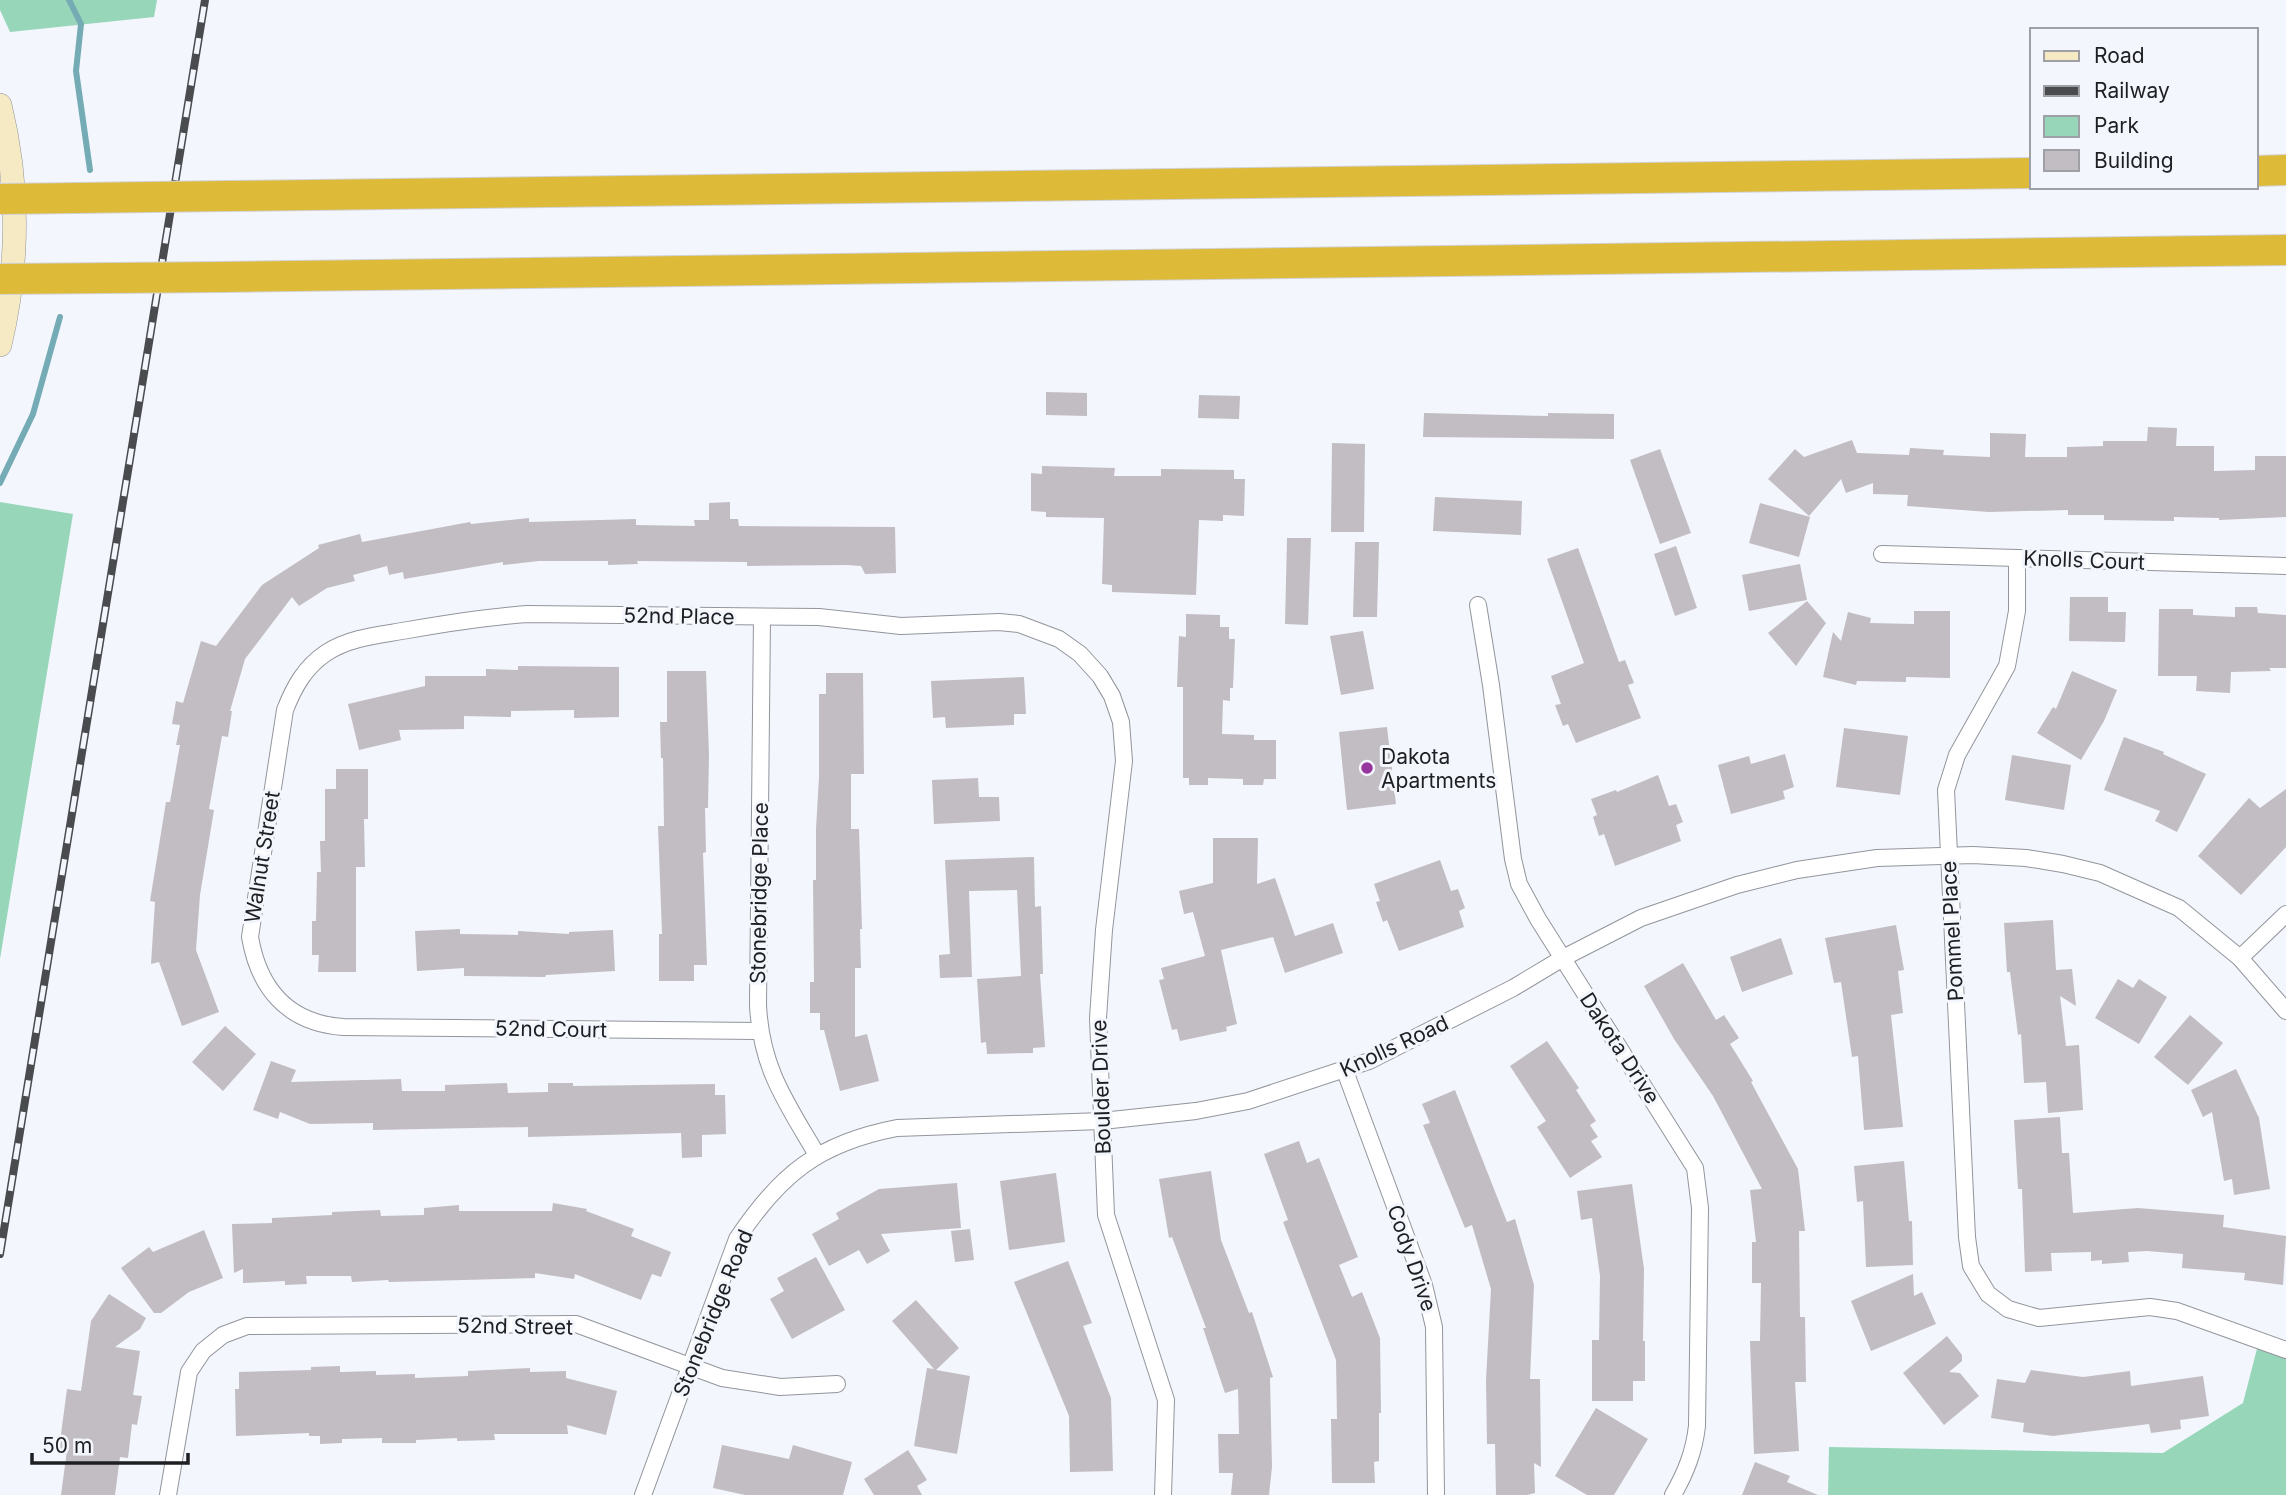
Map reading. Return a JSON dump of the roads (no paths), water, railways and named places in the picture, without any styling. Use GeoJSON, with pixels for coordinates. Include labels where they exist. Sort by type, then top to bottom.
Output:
{"type":"FeatureCollection","features":[{"type":"Feature","properties":{"kind":"highway"},"geometry":{"type":"LineString","coordinates":[[2258,171],[2286,170]]}},
{"type":"Feature","properties":{"kind":"highway"},"geometry":{"type":"LineString","coordinates":[[0,199],[2030,173]]}},
{"type":"Feature","properties":{"kind":"highway"},"geometry":{"type":"LineString","coordinates":[[0,279],[2286,250]]}},
{"type":"Feature","properties":{"kind":"main road"},"geometry":{"type":"LineString","coordinates":[[0,106],[13,174],[16,244],[9,305],[0,345]]}},
{"type":"Feature","properties":{"kind":"street","name":"Knolls Court"},"geometry":{"type":"LineString","coordinates":[[1882,554],[2286,566]]}},
{"type":"Feature","properties":{"kind":"street","name":"Pommel Place"},"geometry":{"type":"LineString","coordinates":[[2017,558],[2017,611],[2007,666],[1957,755],[1946,790],[1967,1237],[1971,1266],[1988,1294],[2005,1307],[2039,1318],[2150,1307],[2177,1311],[2286,1350]]}},
{"type":"Feature","properties":{"kind":"street","name":"Dakota Drive"},"geometry":{"type":"LineString","coordinates":[[1478,606],[1495,711],[1513,859],[1519,884],[1695,1168],[1700,1208],[1697,1426],[1687,1471],[1673,1495]]}},
{"type":"Feature","properties":{"kind":"street","name":"52nd Place"},"geometry":{"type":"LineString","coordinates":[[284,719],[294,689],[307,670],[333,649],[365,637],[480,617],[527,614],[819,617],[901,626],[999,622],[1018,624],[1059,639],[1080,654],[1100,676]]}},
{"type":"Feature","properties":{"kind":"street","name":"Stonebridge Place"},"geometry":{"type":"LineString","coordinates":[[762,617],[759,1031],[766,1058],[781,1093],[817,1155]]}},
{"type":"Feature","properties":{"kind":"street","name":"Boulder Drive"},"geometry":{"type":"LineString","coordinates":[[1100,676],[1112,696],[1121,722],[1124,761],[1105,921],[1098,1018],[1106,1215],[1166,1400],[1163,1495]]}},
{"type":"Feature","properties":{"kind":"street","name":"Walnut Street"},"geometry":{"type":"LineString","coordinates":[[284,719],[251,917],[253,958],[262,979],[275,997],[292,1011],[311,1021],[343,1027]]}},
{"type":"Feature","properties":{"kind":"street","name":"Knolls Road"},"geometry":{"type":"LineString","coordinates":[[817,1155],[867,1134],[897,1128],[1102,1121],[1196,1111],[1248,1101],[1369,1061],[1513,988],[1563,958],[1642,918],[1737,885],[1797,870],[1877,858],[2026,858],[2100,873],[2179,908],[2240,958],[2286,1012]]}},
{"type":"Feature","properties":{"kind":"street"},"geometry":{"type":"LineString","coordinates":[[2240,958],[2286,914]]}},
{"type":"Feature","properties":{"kind":"street","name":"52nd Court"},"geometry":{"type":"LineString","coordinates":[[343,1027],[759,1031]]}},
{"type":"Feature","properties":{"kind":"street","name":"Cody Drive"},"geometry":{"type":"LineString","coordinates":[[1345,1071],[1424,1285],[1434,1327],[1436,1495]]}},
{"type":"Feature","properties":{"kind":"street","name":"Stonebridge Road"},"geometry":{"type":"LineString","coordinates":[[643,1495],[737,1239],[776,1186],[817,1155]]}},
{"type":"Feature","properties":{"kind":"street","name":"52nd Street"},"geometry":{"type":"LineString","coordinates":[[168,1495],[189,1372],[203,1351],[223,1335],[247,1326],[576,1324],[722,1378],[780,1387],[837,1384]]}},
{"type":"Feature","properties":{"kind":"waterway"},"geometry":{"type":"LineString","coordinates":[[69,0],[81,24],[76,71],[90,170]]}},
{"type":"Feature","properties":{"kind":"waterway"},"geometry":{"type":"LineString","coordinates":[[0,483],[33,414],[60,317]]}},
{"type":"Feature","properties":{"kind":"railway"},"geometry":{"type":"LineString","coordinates":[[0,1254],[205,0]]}},
{"type":"Feature","properties":{"kind":"place","name":"Dakota Apartments"},"geometry":{"type":"Point","coordinates":[1367,768]}}]}
